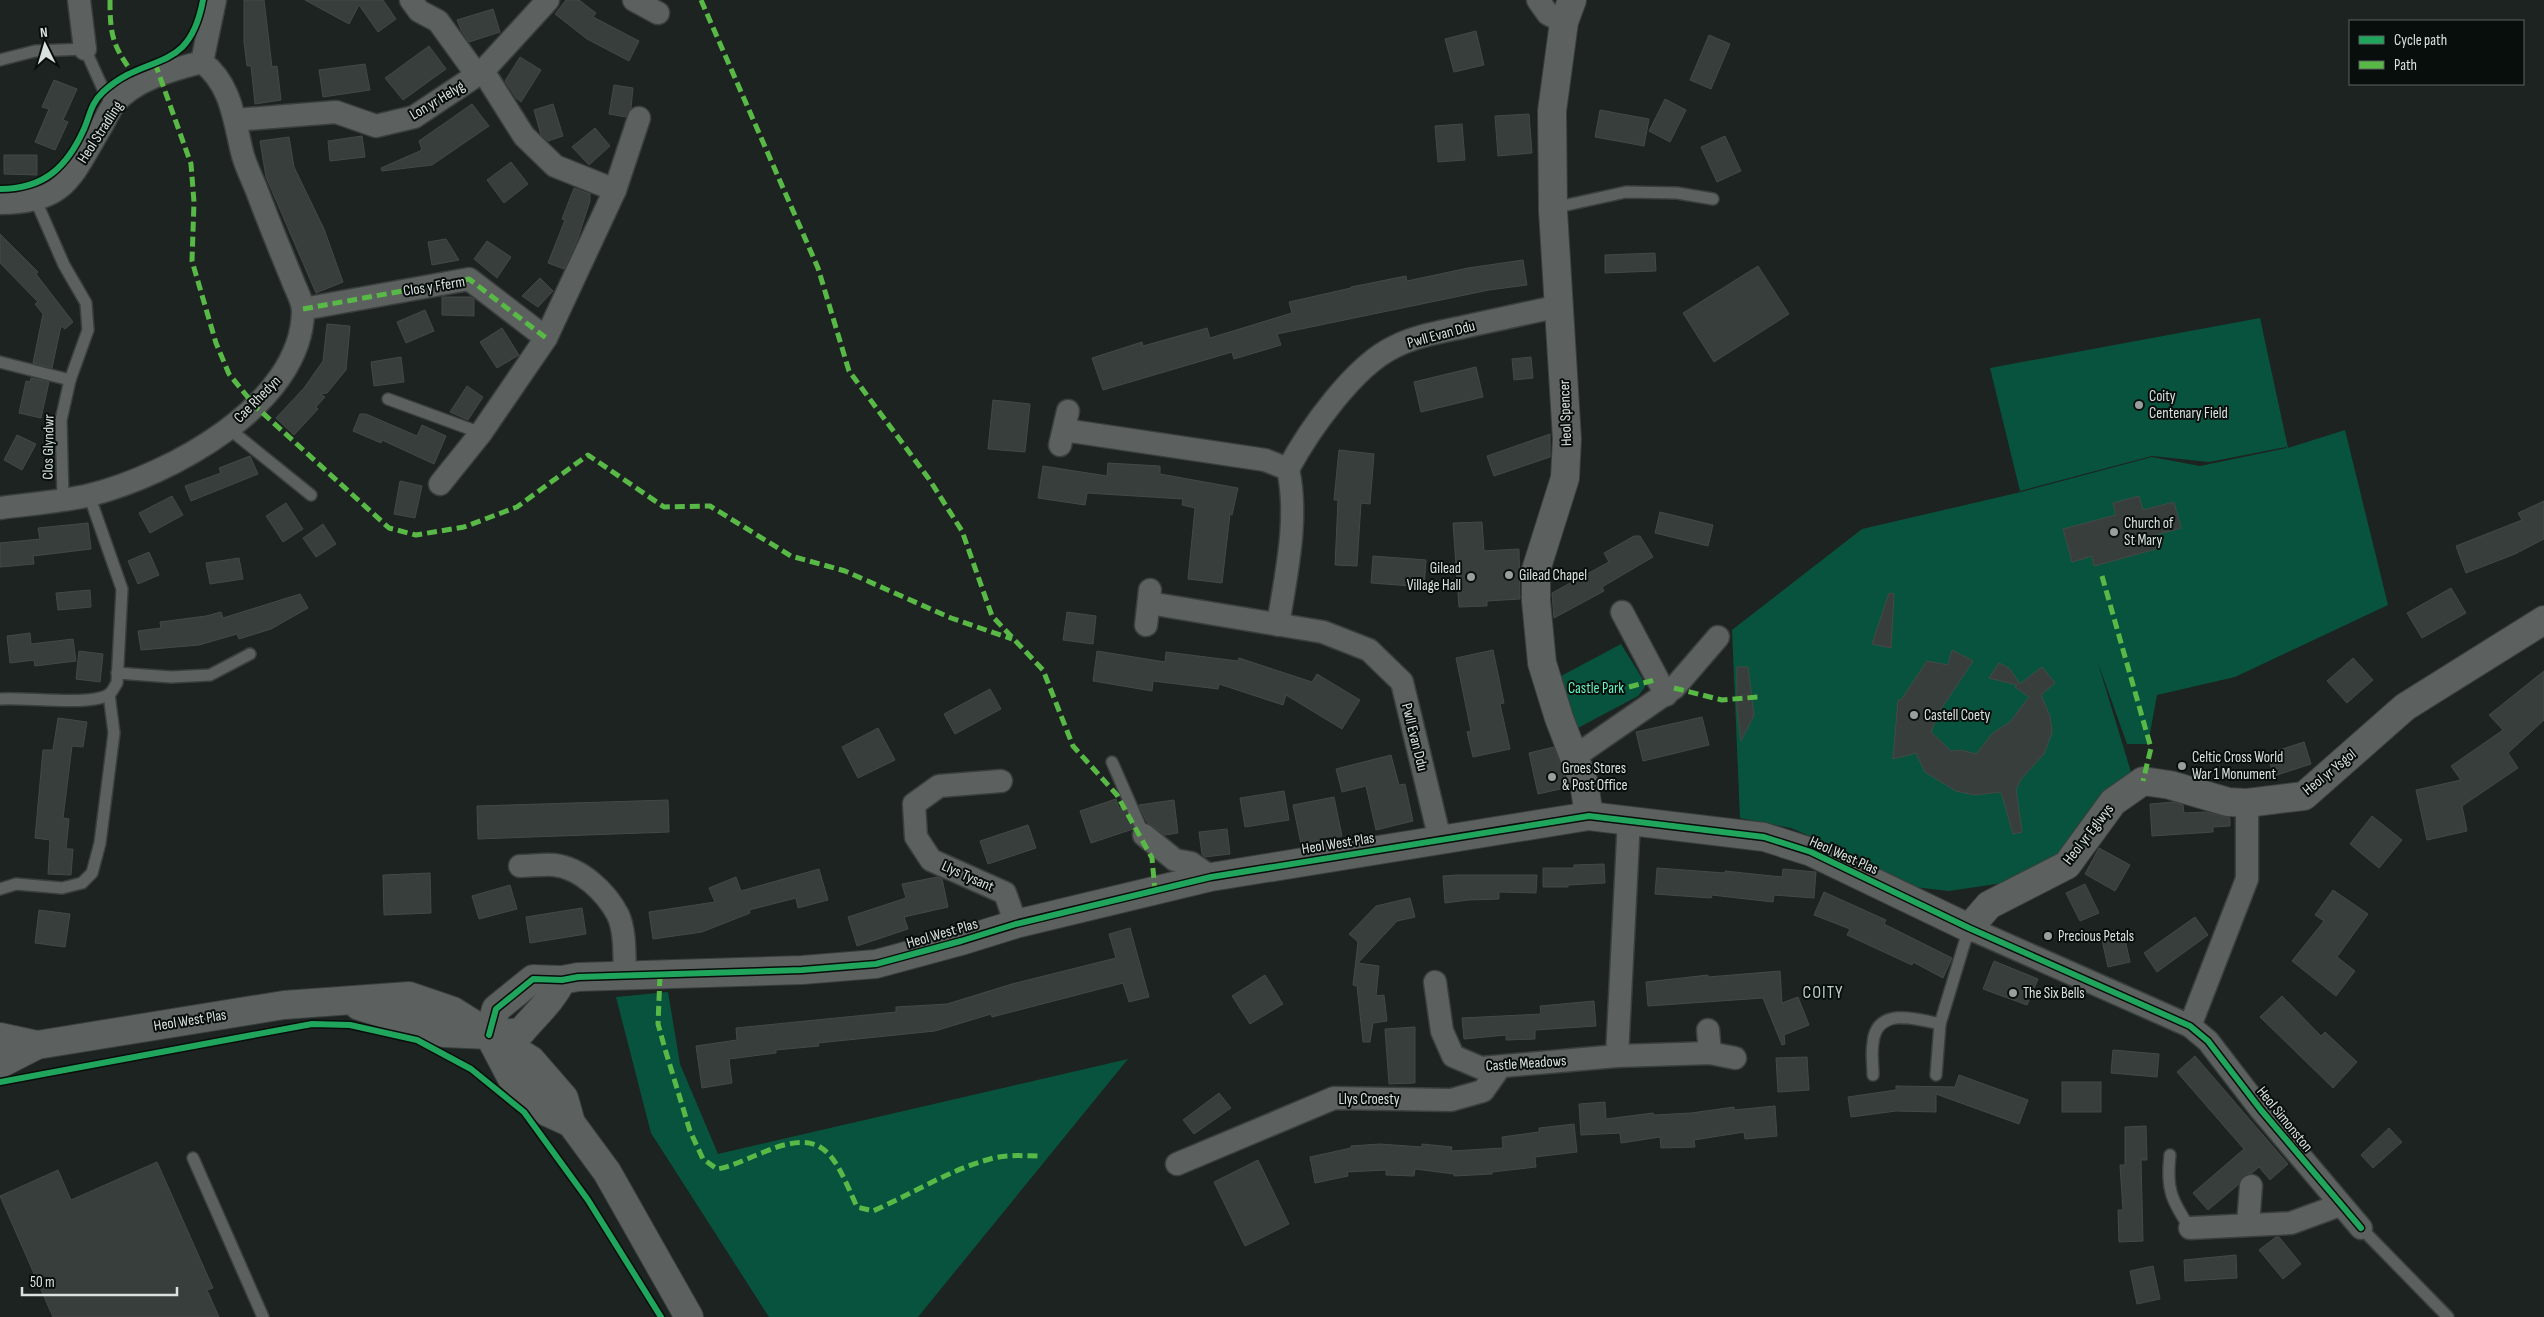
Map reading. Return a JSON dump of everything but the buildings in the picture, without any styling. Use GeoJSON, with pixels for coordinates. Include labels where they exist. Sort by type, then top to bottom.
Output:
{"type":"FeatureCollection","features":[{"type":"Feature","properties":{"kind":"street"},"geometry":{"type":"LineString","coordinates":[[79,0],[85,49]]}},
{"type":"Feature","properties":{"kind":"street"},"geometry":{"type":"LineString","coordinates":[[202,62],[215,0]]}},
{"type":"Feature","properties":{"kind":"street"},"geometry":{"type":"LineString","coordinates":[[411,0],[419,10],[438,20],[480,73],[524,136],[555,166],[614,190]]}},
{"type":"Feature","properties":{"kind":"street","name":"Lon yr Helyg"},"geometry":{"type":"LineString","coordinates":[[235,120],[336,112],[376,126],[414,117],[480,73],[548,0]]}},
{"type":"Feature","properties":{"kind":"street"},"geometry":{"type":"LineString","coordinates":[[634,0],[658,13]]}},
{"type":"Feature","properties":{"kind":"street"},"geometry":{"type":"LineString","coordinates":[[1538,0],[1548,14],[1568,11]]}},
{"type":"Feature","properties":{"kind":"street","name":"Heol Spencer"},"geometry":{"type":"LineString","coordinates":[[1568,11],[1552,111],[1553,208],[1567,439],[1564,478],[1536,570],[1536,601],[1542,663],[1559,718],[1584,783],[1589,816]]}},
{"type":"Feature","properties":{"kind":"street","name":"Heol Stradling"},"geometry":{"type":"LineString","coordinates":[[0,203],[36,201],[56,192],[70,179],[114,105],[129,90],[154,77],[202,62]]}},
{"type":"Feature","properties":{"kind":"street","name":"Cae Rhedyn"},"geometry":{"type":"LineString","coordinates":[[0,508],[89,495],[143,477],[206,445],[255,406],[283,374],[300,338],[303,308],[242,155],[235,120],[224,85],[215,72],[202,62]]}},
{"type":"Feature","properties":{"kind":"street"},"geometry":{"type":"LineString","coordinates":[[440,484],[480,433],[546,338],[614,190],[640,118]]}},
{"type":"Feature","properties":{"kind":"street","name":"Clos y Fferm"},"geometry":{"type":"LineString","coordinates":[[303,308],[469,279],[546,338]]}},
{"type":"Feature","properties":{"kind":"street","name":"Pwll Evan Ddu"},"geometry":{"type":"LineString","coordinates":[[1288,469],[1312,431],[1348,385],[1368,363],[1394,347],[1418,337],[1560,306]]}},
{"type":"Feature","properties":{"kind":"street"},"geometry":{"type":"LineString","coordinates":[[1064,429],[1265,460],[1288,469],[1291,484],[1290,558],[1278,625]]}},
{"type":"Feature","properties":{"kind":"street","name":"Pwll Evan Ddu"},"geometry":{"type":"LineString","coordinates":[[1148,606],[1323,632],[1368,650],[1402,682],[1440,840]]}},
{"type":"Feature","properties":{"kind":"street"},"geometry":{"type":"LineString","coordinates":[[1622,612],[1666,694]]}},
{"type":"Feature","properties":{"kind":"street","name":"Heol yr Ysgol"},"geometry":{"type":"LineString","coordinates":[[2247,803],[2304,796],[2406,707],[2544,620]]}},
{"type":"Feature","properties":{"kind":"street"},"geometry":{"type":"LineString","coordinates":[[1574,757],[1666,694],[1718,637]]}},
{"type":"Feature","properties":{"kind":"street","name":"Llys Tysant"},"geometry":{"type":"LineString","coordinates":[[1001,781],[939,786],[914,804],[916,837],[931,860],[1005,893],[1016,924]]}},
{"type":"Feature","properties":{"kind":"street","name":"Heol yr Eglwys"},"geometry":{"type":"LineString","coordinates":[[1969,928],[1989,905],[2067,865],[2113,802],[2143,781],[2170,785],[2228,802],[2247,803]]}},
{"type":"Feature","properties":{"kind":"street"},"geometry":{"type":"LineString","coordinates":[[2190,1026],[2247,878],[2247,803]]}},
{"type":"Feature","properties":{"kind":"street","name":"Heol West Plas"},"geometry":{"type":"LineString","coordinates":[[0,1064],[36,1045],[284,1005],[409,996],[452,1011],[489,1035],[521,1032],[538,1011],[554,996],[562,980],[578,977],[802,970],[876,964],[1016,924],[1211,877],[1589,816],[1764,837],[1811,852],[1969,928],[2190,1026]]}},
{"type":"Feature","properties":{"kind":"street"},"geometry":{"type":"LineString","coordinates":[[1617,1056],[1629,820]]}},
{"type":"Feature","properties":{"kind":"street"},"geometry":{"type":"LineString","coordinates":[[1144,835],[1175,860],[1191,863],[1211,877]]}},
{"type":"Feature","properties":{"kind":"street"},"geometry":{"type":"LineString","coordinates":[[520,866],[555,865],[578,872],[599,888],[618,916],[624,943],[625,976]]}},
{"type":"Feature","properties":{"kind":"street","name":"Castle Meadows"},"geometry":{"type":"LineString","coordinates":[[1435,982],[1442,1031],[1453,1056],[1481,1068],[1617,1056],[1710,1053],[1735,1058]]}},
{"type":"Feature","properties":{"kind":"street","name":"Heol Simonston"},"geometry":{"type":"LineString","coordinates":[[2190,1026],[2208,1041],[2261,1110],[2361,1228]]}},
{"type":"Feature","properties":{"kind":"street"},"geometry":{"type":"LineString","coordinates":[[1708,1030],[1710,1053]]}},
{"type":"Feature","properties":{"kind":"street"},"geometry":{"type":"LineString","coordinates":[[489,1035],[511,1077],[547,1112],[571,1123],[607,1172],[689,1317]]}},
{"type":"Feature","properties":{"kind":"street","name":"Heol West Plas"},"geometry":{"type":"LineString","coordinates":[[0,1037],[36,1045]]}},
{"type":"Feature","properties":{"kind":"street","name":"Llys Croesty"},"geometry":{"type":"LineString","coordinates":[[1177,1164],[1334,1098],[1451,1100],[1483,1091],[1500,1067]]}},
{"type":"Feature","properties":{"kind":"street"},"geometry":{"type":"LineString","coordinates":[[2248,1224],[2251,1186]]}},
{"type":"Feature","properties":{"kind":"street"},"geometry":{"type":"LineString","coordinates":[[2190,1228],[2291,1223],[2340,1205]]}},
{"type":"Feature","properties":{"kind":"lane"},"geometry":{"type":"LineString","coordinates":[[0,60],[35,51],[85,49],[104,91],[114,105]]}},
{"type":"Feature","properties":{"kind":"lane"},"geometry":{"type":"LineString","coordinates":[[1553,208],[1609,195],[1646,191],[1713,199]]}},
{"type":"Feature","properties":{"kind":"lane","name":"Clos Glyndwr"},"geometry":{"type":"LineString","coordinates":[[36,201],[64,265],[86,303],[88,330],[70,380],[61,420],[63,499]]}},
{"type":"Feature","properties":{"kind":"lane"},"geometry":{"type":"LineString","coordinates":[[0,362],[70,380]]}},
{"type":"Feature","properties":{"kind":"lane"},"geometry":{"type":"LineString","coordinates":[[388,399],[480,433]]}},
{"type":"Feature","properties":{"kind":"lane"},"geometry":{"type":"LineString","coordinates":[[228,428],[311,495]]}},
{"type":"Feature","properties":{"kind":"lane"},"geometry":{"type":"LineString","coordinates":[[0,699],[94,700],[110,694],[117,683],[122,589],[89,495]]}},
{"type":"Feature","properties":{"kind":"lane"},"geometry":{"type":"LineString","coordinates":[[117,673],[171,677],[210,675],[250,654]]}},
{"type":"Feature","properties":{"kind":"lane"},"geometry":{"type":"LineString","coordinates":[[0,889],[16,884],[62,888],[82,884],[92,873],[100,842],[114,733],[110,694]]}},
{"type":"Feature","properties":{"kind":"lane"},"geometry":{"type":"LineString","coordinates":[[1112,762],[1144,835]]}},
{"type":"Feature","properties":{"kind":"lane"},"geometry":{"type":"LineString","coordinates":[[1936,1075],[1940,1024],[1969,928]]}},
{"type":"Feature","properties":{"kind":"lane"},"geometry":{"type":"LineString","coordinates":[[1873,1075],[1872,1043],[1879,1026],[1888,1019],[1915,1018],[1940,1024]]}},
{"type":"Feature","properties":{"kind":"lane"},"geometry":{"type":"LineString","coordinates":[[2170,1155],[2169,1191],[2173,1203],[2190,1228]]}},
{"type":"Feature","properties":{"kind":"lane"},"geometry":{"type":"LineString","coordinates":[[193,1158],[262,1317]]}},
{"type":"Feature","properties":{"kind":"lane","name":"Heol Simonston"},"geometry":{"type":"LineString","coordinates":[[2361,1228],[2448,1317]]}},
{"type":"Feature","properties":{"kind":"green space"},"geometry":{"type":"Polygon","coordinates":[[[2260,318],[2288,448],[2345,430],[2388,605],[2235,677],[2157,695],[2148,744],[2127,744],[2097,660],[2131,772],[2059,854],[2003,883],[1949,891],[1914,887],[1828,844],[1791,828],[1740,818],[1732,630],[1862,529],[2021,492],[2152,457],[2200,466],[2287,448],[2209,462],[2152,456],[2020,491],[1990,368],[2260,318]]]}},
{"type":"Feature","properties":{"kind":"green space","name":"Castle Park"},"geometry":{"type":"Polygon","coordinates":[[[1621,644],[1642,678],[1645,687],[1638,696],[1574,730],[1548,683],[1621,644]]]}},
{"type":"Feature","properties":{"kind":"green space"},"geometry":{"type":"Polygon","coordinates":[[[668,992],[680,1064],[718,1154],[1128,1059],[918,1317],[769,1317],[651,1133],[616,997],[668,992]]]}},
{"type":"Feature","properties":{"kind":"marked path"},"geometry":{"type":"LineString","coordinates":[[110,0],[112,30],[116,46],[132,72]]}},
{"type":"Feature","properties":{"kind":"marked path"},"geometry":{"type":"LineString","coordinates":[[701,0],[818,268],[849,371],[929,479],[962,531],[992,616],[1043,670],[1073,746],[1117,795],[1152,858],[1155,891]]}},
{"type":"Feature","properties":{"kind":"marked path"},"geometry":{"type":"LineString","coordinates":[[155,63],[191,164],[194,202],[192,261],[216,343],[229,374],[255,406],[389,528],[416,535],[464,527],[517,507],[588,455],[664,507],[710,506],[791,556],[845,571],[951,618],[1012,639]]}},
{"type":"Feature","properties":{"kind":"marked path"},"geometry":{"type":"LineString","coordinates":[[303,309],[469,279],[546,338]]}},
{"type":"Feature","properties":{"kind":"marked path"},"geometry":{"type":"LineString","coordinates":[[2102,576],[2151,748],[2143,781]]}},
{"type":"Feature","properties":{"kind":"marked path"},"geometry":{"type":"LineString","coordinates":[[1629,687],[1658,679]]}},
{"type":"Feature","properties":{"kind":"marked path"},"geometry":{"type":"LineString","coordinates":[[1674,688],[1722,700],[1758,697]]}},
{"type":"Feature","properties":{"kind":"marked path"},"geometry":{"type":"LineString","coordinates":[[660,976],[658,1024],[665,1049],[690,1131],[703,1159],[717,1169],[785,1145],[801,1142],[815,1145],[834,1160],[857,1207],[873,1211],[960,1169],[990,1159],[1003,1156],[1041,1156]]}},
{"type":"Feature","properties":{"kind":"cycle path"},"geometry":{"type":"LineString","coordinates":[[0,189],[29,185],[41,180],[62,165],[84,129],[93,105],[99,96],[119,79],[177,52],[188,41],[196,24],[203,0]]}},
{"type":"Feature","properties":{"kind":"cycle path"},"geometry":{"type":"LineString","coordinates":[[489,1035],[496,1009],[533,979],[562,980],[578,977],[802,970],[876,964],[1016,924],[1211,877],[1589,816],[1764,837],[1811,852],[1969,928],[2190,1026],[2208,1041],[2261,1110],[2361,1228]]}},
{"type":"Feature","properties":{"kind":"cycle path"},"geometry":{"type":"LineString","coordinates":[[0,1082],[312,1024],[350,1025],[417,1040],[471,1069],[524,1112],[588,1200],[661,1317]]}},
{"type":"Feature","properties":{"kind":"place","name":"Coity Centenary Field"},"geometry":{"type":"Point","coordinates":[2139,405]}},
{"type":"Feature","properties":{"kind":"place","name":"Church of St Mary"},"geometry":{"type":"Point","coordinates":[2114,532]}},
{"type":"Feature","properties":{"kind":"place","name":"Gilead Chapel"},"geometry":{"type":"Point","coordinates":[1509,575]}},
{"type":"Feature","properties":{"kind":"place","name":"Gilead Village Hall"},"geometry":{"type":"Point","coordinates":[1471,577]}},
{"type":"Feature","properties":{"kind":"place","name":"Castell Coety"},"geometry":{"type":"Point","coordinates":[1914,715]}},
{"type":"Feature","properties":{"kind":"place","name":"Celtic Cross World War 1 Monument"},"geometry":{"type":"Point","coordinates":[2182,766]}},
{"type":"Feature","properties":{"kind":"place","name":"Groes Stores & Post Office"},"geometry":{"type":"Point","coordinates":[1552,777]}},
{"type":"Feature","properties":{"kind":"place","name":"Precious Petals"},"geometry":{"type":"Point","coordinates":[2048,936]}},
{"type":"Feature","properties":{"kind":"place","name":"The Six Bells"},"geometry":{"type":"Point","coordinates":[2013,993]}},
{"type":"Feature","properties":{"kind":"district","name":"COITY"},"geometry":{"type":"Point","coordinates":[1823,992]}}]}
